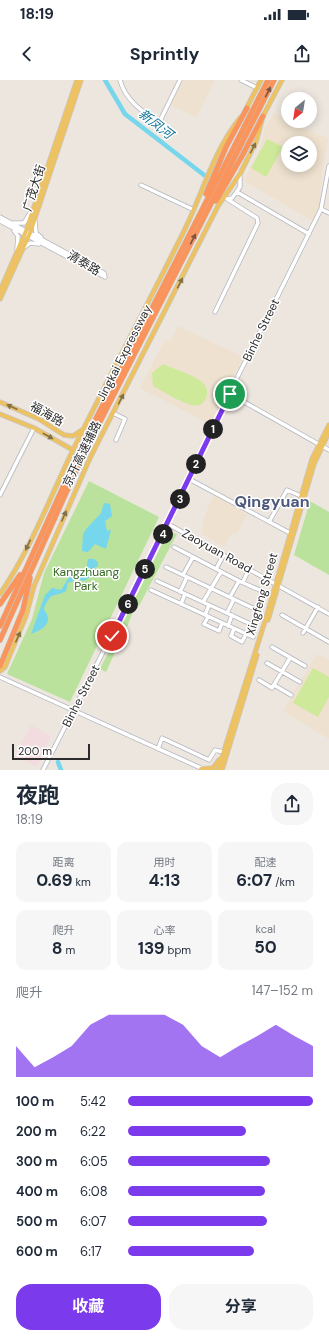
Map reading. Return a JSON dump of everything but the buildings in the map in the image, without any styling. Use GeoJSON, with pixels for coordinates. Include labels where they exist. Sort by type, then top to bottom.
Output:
{"type":"FeatureCollection","features":[{"type":"Feature","properties":{"kind":"highway"},"geometry":{"type":"LineString","coordinates":[[215,172],[268,80]]}},
{"type":"Feature","properties":{"kind":"highway"},"geometry":{"type":"LineString","coordinates":[[230,179],[274,80]]}},
{"type":"Feature","properties":{"kind":"highway"},"geometry":{"type":"LineString","coordinates":[[215,172],[247,108]]}},
{"type":"Feature","properties":{"kind":"highway"},"geometry":{"type":"LineString","coordinates":[[230,179],[263,116]]}},
{"type":"Feature","properties":{"kind":"highway","name":"Jingkai Expressway"},"geometry":{"type":"LineString","coordinates":[[0,640],[79,452],[195,221],[215,172]]}},
{"type":"Feature","properties":{"kind":"highway","name":"Jingkai Expressway"},"geometry":{"type":"LineString","coordinates":[[0,626],[84,455],[201,224],[223,195],[230,179]]}},
{"type":"Feature","properties":{"kind":"highway"},"geometry":{"type":"LineString","coordinates":[[0,604],[29,568]]}},
{"type":"Feature","properties":{"kind":"highway"},"geometry":{"type":"LineString","coordinates":[[0,666],[23,610],[29,568]]}},
{"type":"Feature","properties":{"kind":"main road","name":"广茂大街"},"geometry":{"type":"LineString","coordinates":[[0,299],[19,257],[35,204],[77,80]]}},
{"type":"Feature","properties":{"kind":"main road","name":"广茂大街"},"geometry":{"type":"LineString","coordinates":[[0,290],[17,251],[35,216],[81,80]]}},
{"type":"Feature","properties":{"kind":"main road"},"geometry":{"type":"LineString","coordinates":[[247,108],[261,80]]}},
{"type":"Feature","properties":{"kind":"main road"},"geometry":{"type":"LineString","coordinates":[[230,179],[240,174],[256,142],[263,116],[282,80]]}},
{"type":"Feature","properties":{"kind":"main road","name":"京开高速辅路"},"geometry":{"type":"LineString","coordinates":[[0,594],[19,564],[84,428],[194,210],[209,186]]}},
{"type":"Feature","properties":{"kind":"main road","name":"京开高速辅路"},"geometry":{"type":"LineString","coordinates":[[0,671],[5,667],[24,624],[34,586],[90,458],[223,195]]}},
{"type":"Feature","properties":{"kind":"main road","name":"福海路"},"geometry":{"type":"LineString","coordinates":[[0,402],[39,420],[64,435],[73,436],[84,428]]}},
{"type":"Feature","properties":{"kind":"main road","name":"福海路"},"geometry":{"type":"LineString","coordinates":[[0,414],[34,428],[73,450]]}},
{"type":"Feature","properties":{"kind":"main road","name":"Xingfeng Street"},"geometry":{"type":"LineString","coordinates":[[218,770],[320,445],[329,425]]}},
{"type":"Feature","properties":{"kind":"main road","name":"Xingfeng Street"},"geometry":{"type":"LineString","coordinates":[[222,770],[312,459],[329,432]]}},
{"type":"Feature","properties":{"kind":"main road"},"geometry":{"type":"LineString","coordinates":[[203,769],[213,768],[223,754]]}},
{"type":"Feature","properties":{"kind":"street"},"geometry":{"type":"LineString","coordinates":[[120,80],[122,89],[134,104],[159,123],[180,80]]}},
{"type":"Feature","properties":{"kind":"street"},"geometry":{"type":"LineString","coordinates":[[242,80],[257,88]]}},
{"type":"Feature","properties":{"kind":"street","name":"Binhe Street"},"geometry":{"type":"LineString","coordinates":[[43,770],[168,524],[322,208],[329,166]]}},
{"type":"Feature","properties":{"kind":"street"},"geometry":{"type":"LineString","coordinates":[[223,195],[232,198],[237,192],[240,187],[240,174]]}},
{"type":"Feature","properties":{"kind":"street"},"geometry":{"type":"LineString","coordinates":[[141,184],[194,210]]}},
{"type":"Feature","properties":{"kind":"street"},"geometry":{"type":"LineString","coordinates":[[237,192],[309,234]]}},
{"type":"Feature","properties":{"kind":"street"},"geometry":{"type":"LineString","coordinates":[[215,312],[258,223],[257,218],[223,195]]}},
{"type":"Feature","properties":{"kind":"street"},"geometry":{"type":"LineString","coordinates":[[10,222],[24,223],[35,204]]}},
{"type":"Feature","properties":{"kind":"street"},"geometry":{"type":"LineString","coordinates":[[322,208],[329,213]]}},
{"type":"Feature","properties":{"kind":"street"},"geometry":{"type":"LineString","coordinates":[[35,216],[36,233],[51,245]]}},
{"type":"Feature","properties":{"kind":"street","name":"清泰路"},"geometry":{"type":"LineString","coordinates":[[0,217],[10,222],[27,234],[44,245],[105,277],[104,273],[51,245],[27,234],[5,224],[0,221]]}},
{"type":"Feature","properties":{"kind":"street"},"geometry":{"type":"LineString","coordinates":[[5,224],[18,236],[17,251]]}},
{"type":"Feature","properties":{"kind":"street"},"geometry":{"type":"LineString","coordinates":[[19,257],[26,245],[30,243],[44,245]]}},
{"type":"Feature","properties":{"kind":"street"},"geometry":{"type":"LineString","coordinates":[[231,395],[329,450]]}},
{"type":"Feature","properties":{"kind":"street"},"geometry":{"type":"LineString","coordinates":[[113,413],[125,419],[116,440]]}},
{"type":"Feature","properties":{"kind":"street"},"geometry":{"type":"LineString","coordinates":[[0,495],[34,428]]}},
{"type":"Feature","properties":{"kind":"street"},"geometry":{"type":"LineString","coordinates":[[189,479],[290,533]]}},
{"type":"Feature","properties":{"kind":"street"},"geometry":{"type":"LineString","coordinates":[[268,522],[287,490],[301,496]]}},
{"type":"Feature","properties":{"kind":"street","name":"Zaoyuan Road"},"geometry":{"type":"LineString","coordinates":[[168,524],[277,583],[329,614]]}},
{"type":"Feature","properties":{"kind":"street"},"geometry":{"type":"LineString","coordinates":[[174,547],[221,572],[264,592]]}},
{"type":"Feature","properties":{"kind":"street"},"geometry":{"type":"LineString","coordinates":[[180,592],[193,557]]}},
{"type":"Feature","properties":{"kind":"street"},"geometry":{"type":"LineString","coordinates":[[216,569],[222,558]]}},
{"type":"Feature","properties":{"kind":"street"},"geometry":{"type":"LineString","coordinates":[[166,568],[259,611]]}},
{"type":"Feature","properties":{"kind":"street"},"geometry":{"type":"LineString","coordinates":[[203,602],[221,572]]}},
{"type":"Feature","properties":{"kind":"street"},"geometry":{"type":"LineString","coordinates":[[227,613],[232,598],[247,573]]}},
{"type":"Feature","properties":{"kind":"street"},"geometry":{"type":"LineString","coordinates":[[157,581],[255,626]]}},
{"type":"Feature","properties":{"kind":"street"},"geometry":{"type":"LineString","coordinates":[[151,590],[253,637]]}},
{"type":"Feature","properties":{"kind":"street"},"geometry":{"type":"LineString","coordinates":[[181,604],[185,594]]}},
{"type":"Feature","properties":{"kind":"street"},"geometry":{"type":"LineString","coordinates":[[210,605],[204,624],[219,631],[222,623]]}},
{"type":"Feature","properties":{"kind":"street"},"geometry":{"type":"LineString","coordinates":[[304,631],[318,607]]}},
{"type":"Feature","properties":{"kind":"street"},"geometry":{"type":"LineString","coordinates":[[282,615],[304,631],[329,642]]}},
{"type":"Feature","properties":{"kind":"street"},"geometry":{"type":"LineString","coordinates":[[228,626],[232,616]]}},
{"type":"Feature","properties":{"kind":"street"},"geometry":{"type":"LineString","coordinates":[[234,629],[230,636],[242,642],[246,634]]}},
{"type":"Feature","properties":{"kind":"street"},"geometry":{"type":"LineString","coordinates":[[272,647],[305,666]]}},
{"type":"Feature","properties":{"kind":"street"},"geometry":{"type":"LineString","coordinates":[[259,680],[272,688],[290,658]]}},
{"type":"Feature","properties":{"kind":"street"},"geometry":{"type":"LineString","coordinates":[[267,663],[300,682]]}},
{"type":"Feature","properties":{"kind":"street"},"geometry":{"type":"LineString","coordinates":[[0,677],[203,769]]}},
{"type":"Feature","properties":{"kind":"street"},"geometry":{"type":"LineString","coordinates":[[274,685],[291,695]]}},
{"type":"Feature","properties":{"kind":"street"},"geometry":{"type":"LineString","coordinates":[[158,749],[162,738],[209,760],[215,750],[223,754]]}},
{"type":"Feature","properties":{"kind":"shaded area"},"geometry":{"type":"Polygon","coordinates":[[[183,80],[215,80],[196,118],[170,104],[183,80]]]}},
{"type":"Feature","properties":{"kind":"shaded area"},"geometry":{"type":"Polygon","coordinates":[[[274,113],[281,116],[281,128],[304,128],[328,138],[321,181],[320,206],[313,221],[244,181],[260,148],[265,128],[274,113]]]}},
{"type":"Feature","properties":{"kind":"shaded area"},"geometry":{"type":"Polygon","coordinates":[[[178,326],[243,357],[210,424],[140,388],[165,340],[170,342],[178,326]]]}},
{"type":"Feature","properties":{"kind":"shaded area"},"geometry":{"type":"Polygon","coordinates":[[[214,494],[247,515],[237,533],[231,534],[224,547],[202,534],[203,520],[214,494]]]}},
{"type":"Feature","properties":{"kind":"shaded area"},"geometry":{"type":"Polygon","coordinates":[[[317,654],[329,660],[329,739],[283,711],[317,654]]]}},
{"type":"Feature","properties":{"kind":"shaded area"},"geometry":{"type":"Polygon","coordinates":[[[31,725],[51,736],[37,767],[15,756],[31,725]]]}},
{"type":"Feature","properties":{"kind":"green space"},"geometry":{"type":"Polygon","coordinates":[[[267,139],[281,146],[281,151],[266,177],[251,168],[267,139]]]}},
{"type":"Feature","properties":{"kind":"green space"},"geometry":{"type":"Polygon","coordinates":[[[163,364],[189,375],[203,383],[207,390],[207,395],[204,402],[197,406],[187,404],[153,386],[152,373],[163,364]]]}},
{"type":"Feature","properties":{"kind":"green space","name":"Kangzhuang Park"},"geometry":{"type":"Polygon","coordinates":[[[89,481],[159,517],[70,702],[7,674],[32,619],[44,573],[89,481]]]}},
{"type":"Feature","properties":{"kind":"green space"},"geometry":{"type":"Polygon","coordinates":[[[310,501],[329,512],[329,575],[294,555],[310,501]]]}},
{"type":"Feature","properties":{"kind":"green space"},"geometry":{"type":"Polygon","coordinates":[[[168,532],[177,534],[140,604],[133,612],[121,642],[120,641],[106,672],[100,669],[168,532]]]}},
{"type":"Feature","properties":{"kind":"green space"},"geometry":{"type":"Polygon","coordinates":[[[313,668],[329,677],[329,697],[318,717],[293,703],[313,668]]]}},
{"type":"Feature","properties":{"kind":"water"},"geometry":{"type":"Polygon","coordinates":[[[104,503],[110,504],[112,516],[105,521],[107,531],[111,530],[106,549],[95,544],[88,552],[82,551],[83,534],[101,513],[104,503]]]}},
{"type":"Feature","properties":{"kind":"water"},"geometry":{"type":"Polygon","coordinates":[[[88,559],[94,559],[98,562],[98,566],[92,569],[90,577],[84,581],[78,579],[68,583],[66,591],[51,597],[44,608],[48,617],[47,623],[40,630],[31,634],[45,595],[52,588],[61,590],[69,577],[86,569],[88,559]]]}},
{"type":"Feature","properties":{"kind":"waterway","name":"新凤河"},"geometry":{"type":"LineString","coordinates":[[105,80],[125,114],[204,175]]}},
{"type":"Feature","properties":{"kind":"waterway","name":"新凤河"},"geometry":{"type":"LineString","coordinates":[[58,762],[61,770]]}},
{"type":"Feature","properties":{"kind":"district","name":"Qingyuan"},"geometry":{"type":"Point","coordinates":[272,501]}},
{"type":"Feature","properties":{"kind":"route"},"geometry":{"type":"LineString","coordinates":[[112,636],[168,524],[230,394]]}}]}
